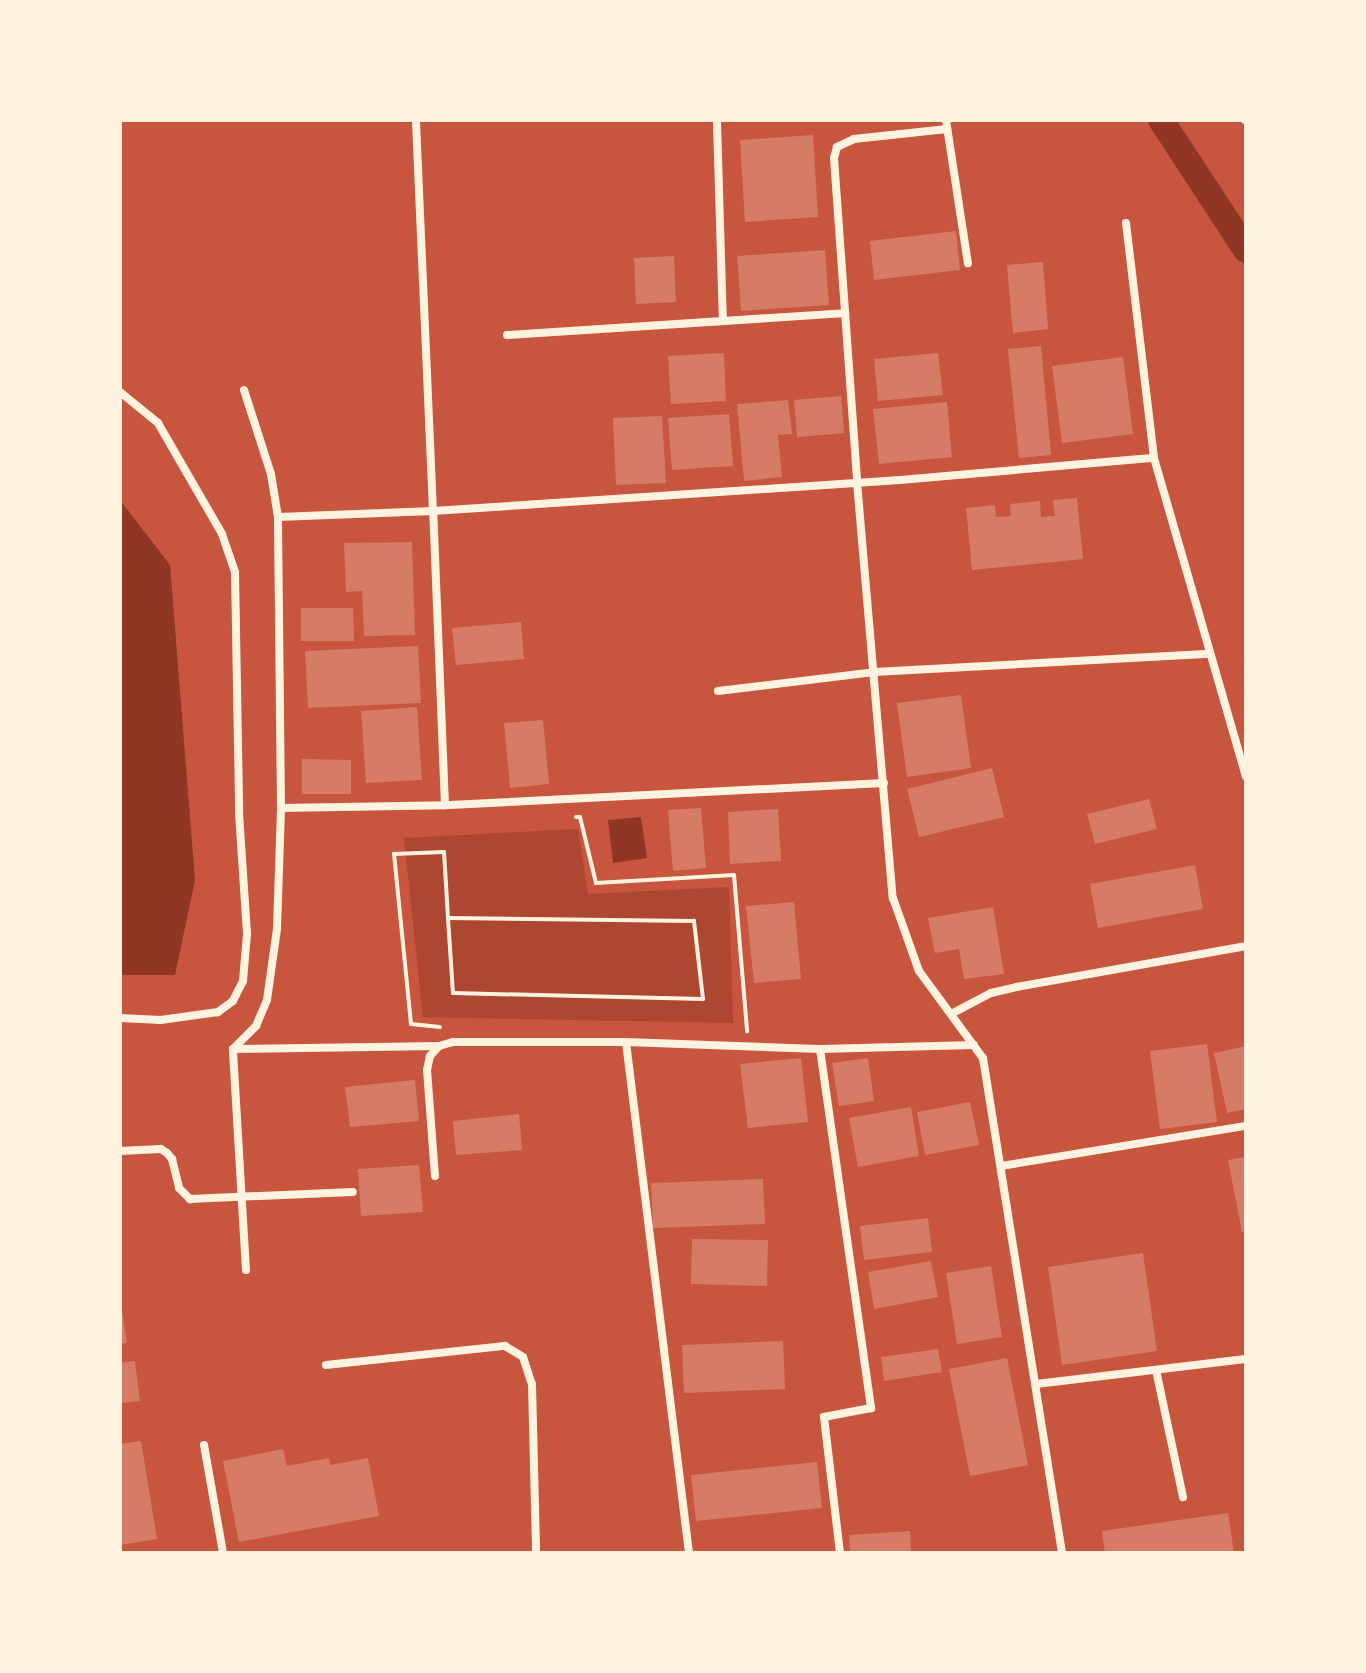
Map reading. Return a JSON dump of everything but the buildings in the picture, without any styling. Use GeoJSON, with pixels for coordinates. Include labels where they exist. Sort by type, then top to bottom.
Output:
{"type":"FeatureCollection","features":[{"type":"Feature","properties":{"kind":"street"},"geometry":{"type":"LineString","coordinates":[[416,122],[445,805]]}},
{"type":"Feature","properties":{"kind":"street"},"geometry":{"type":"LineString","coordinates":[[717,122],[723,321]]}},
{"type":"Feature","properties":{"kind":"street"},"geometry":{"type":"LineString","coordinates":[[968,263],[947,124],[854,139],[837,147],[834,158],[857,482],[893,898],[919,971],[983,1058],[1062,1553]]}},
{"type":"Feature","properties":{"kind":"street"},"geometry":{"type":"LineString","coordinates":[[1126,223],[1154,458],[1246,776]]}},
{"type":"Feature","properties":{"kind":"street"},"geometry":{"type":"LineString","coordinates":[[507,335],[845,313]]}},
{"type":"Feature","properties":{"kind":"street"},"geometry":{"type":"LineString","coordinates":[[244,390],[271,474],[278,517],[281,808],[277,929],[267,1000],[256,1026],[233,1049],[246,1270]]}},
{"type":"Feature","properties":{"kind":"street"},"geometry":{"type":"LineString","coordinates":[[120,392],[158,423],[222,534],[235,572],[239,813],[247,934],[243,981],[233,1001],[218,1012],[170,1020],[120,1018]]}},
{"type":"Feature","properties":{"kind":"street"},"geometry":{"type":"LineString","coordinates":[[278,517],[433,511],[1154,458]]}},
{"type":"Feature","properties":{"kind":"street"},"geometry":{"type":"LineString","coordinates":[[718,691],[874,672],[1210,654]]}},
{"type":"Feature","properties":{"kind":"street"},"geometry":{"type":"LineString","coordinates":[[281,808],[445,805],[884,783]]}},
{"type":"Feature","properties":{"kind":"street"},"geometry":{"type":"LineString","coordinates":[[951,1014],[973,1000],[1016,987],[1246,946]]}},
{"type":"Feature","properties":{"kind":"street"},"geometry":{"type":"LineString","coordinates":[[233,1049],[439,1046],[453,1042],[626,1042],[820,1049],[974,1045]]}},
{"type":"Feature","properties":{"kind":"street"},"geometry":{"type":"LineString","coordinates":[[626,1042],[689,1553]]}},
{"type":"Feature","properties":{"kind":"street"},"geometry":{"type":"LineString","coordinates":[[435,1176],[427,1070],[430,1056],[439,1046]]}},
{"type":"Feature","properties":{"kind":"street"},"geometry":{"type":"LineString","coordinates":[[820,1049],[871,1408],[824,1417],[840,1553]]}},
{"type":"Feature","properties":{"kind":"street"},"geometry":{"type":"LineString","coordinates":[[1001,1166],[1246,1126]]}},
{"type":"Feature","properties":{"kind":"street"},"geometry":{"type":"LineString","coordinates":[[120,1151],[161,1149],[167,1153],[179,1188],[190,1199],[353,1192]]}},
{"type":"Feature","properties":{"kind":"street"},"geometry":{"type":"LineString","coordinates":[[326,1365],[505,1346],[523,1357],[532,1384],[536,1553]]}},
{"type":"Feature","properties":{"kind":"street"},"geometry":{"type":"LineString","coordinates":[[1036,1384],[1246,1359]]}},
{"type":"Feature","properties":{"kind":"street"},"geometry":{"type":"LineString","coordinates":[[1156,1370],[1183,1497]]}},
{"type":"Feature","properties":{"kind":"street"},"geometry":{"type":"LineString","coordinates":[[204,1445],[223,1553]]}},
{"type":"Feature","properties":{"kind":"path"},"geometry":{"type":"LineString","coordinates":[[565,818],[580,817],[596,883],[734,875],[748,1046]]}},
{"type":"Feature","properties":{"kind":"path"},"geometry":{"type":"LineString","coordinates":[[448,918],[694,921],[703,999],[453,993],[448,918],[444,852],[394,854],[411,1024],[449,1028]]}},
{"type":"Feature","properties":{"kind":"shaded area"},"geometry":{"type":"Polygon","coordinates":[[[120,500],[170,565],[195,880],[175,975],[120,975],[120,500]]]}},
{"type":"Feature","properties":{"kind":"shaded area"},"geometry":{"type":"Polygon","coordinates":[[[641,817],[647,858],[613,863],[608,820],[641,817]]]}},
{"type":"Feature","properties":{"kind":"shaded area"},"geometry":{"type":"Polygon","coordinates":[[[578,829],[588,894],[729,887],[733,1023],[423,1017],[404,838],[578,829]]]}},
{"type":"Feature","properties":{"kind":"waterway"},"geometry":{"type":"LineString","coordinates":[[1161,120],[1246,250]]}}]}
